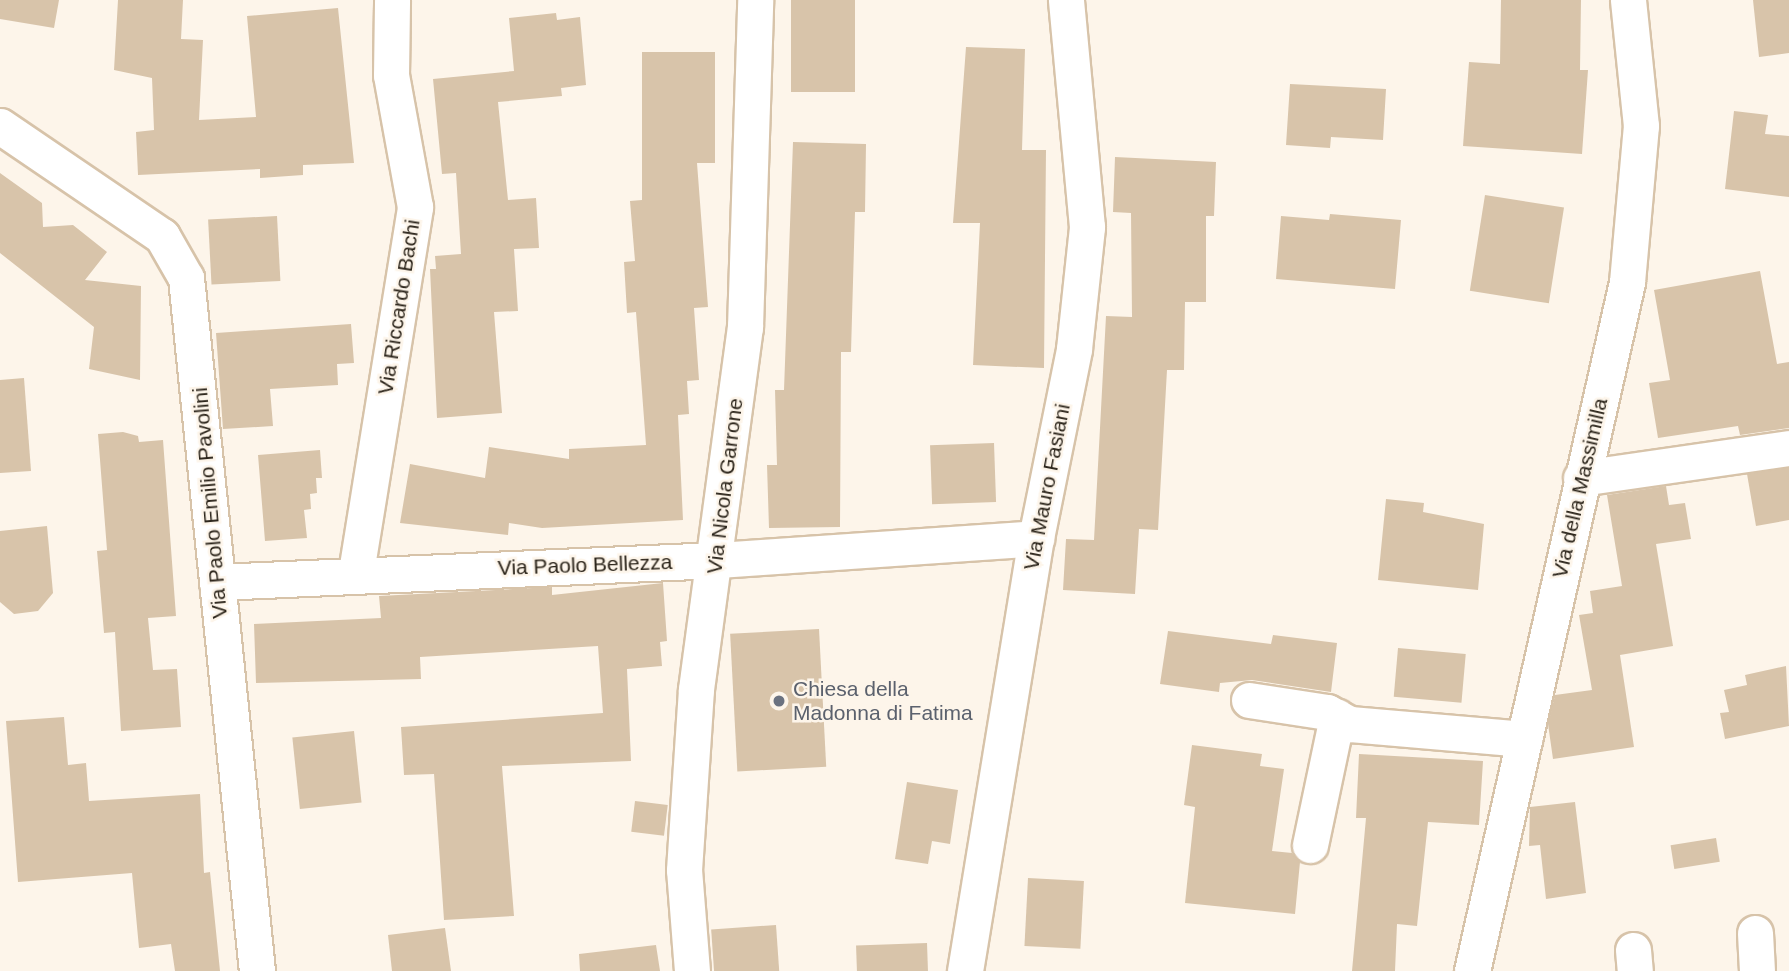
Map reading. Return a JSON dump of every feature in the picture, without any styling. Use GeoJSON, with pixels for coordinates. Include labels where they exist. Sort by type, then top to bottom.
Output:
{"type":"FeatureCollection","features":[{"type":"Feature","properties":{"kind":"street","name":"Via Riccardo Bachi"},"geometry":{"type":"LineString","coordinates":[[356,572],[415,207],[391,75],[392,0]]}},
{"type":"Feature","properties":{"kind":"street","name":"Via Nicola Garrone"},"geometry":{"type":"LineString","coordinates":[[692,971],[684,870],[696,689],[717,560],[744,327],[755,0]]}},
{"type":"Feature","properties":{"kind":"street","name":"Via Mauro Fasiani"},"geometry":{"type":"LineString","coordinates":[[965,971],[1036,538],[1074,349],[1087,228],[1066,0]]}},
{"type":"Feature","properties":{"kind":"street","name":"Via della Massimilla"},"geometry":{"type":"LineString","coordinates":[[1472,971],[1627,282],[1641,126],[1628,0]]}},
{"type":"Feature","properties":{"kind":"street","name":"Via Paolo Emilio Pavolini"},"geometry":{"type":"LineString","coordinates":[[0,126],[162,236],[177,257],[192,310],[257,971]]}},
{"type":"Feature","properties":{"kind":"street"},"geometry":{"type":"LineString","coordinates":[[1581,478],[1789,448]]}},
{"type":"Feature","properties":{"kind":"street","name":"Via Paolo Bellezza"},"geometry":{"type":"LineString","coordinates":[[217,582],[356,572],[717,560],[1036,538]]}},
{"type":"Feature","properties":{"kind":"street"},"geometry":{"type":"LineString","coordinates":[[1249,700],[1338,717],[1350,724],[1524,739]]}},
{"type":"Feature","properties":{"kind":"street"},"geometry":{"type":"LineString","coordinates":[[1310,845],[1338,717]]}},
{"type":"Feature","properties":{"kind":"street"},"geometry":{"type":"LineString","coordinates":[[1755,933],[1757,971]]}},
{"type":"Feature","properties":{"kind":"building"},"geometry":{"type":"Polygon","coordinates":[[[0,0],[59,0],[54,28],[0,19],[0,0]]]}},
{"type":"Feature","properties":{"kind":"building"},"geometry":{"type":"Polygon","coordinates":[[[118,0],[183,0],[181,39],[203,40],[199,120],[256,117],[247,16],[338,8],[354,163],[303,165],[303,175],[260,178],[260,169],[138,175],[136,132],[154,130],[152,78],[114,70],[118,0]]]}},
{"type":"Feature","properties":{"kind":"building"},"geometry":{"type":"Polygon","coordinates":[[[791,0],[855,0],[855,92],[791,92],[791,0]]]}},
{"type":"Feature","properties":{"kind":"building"},"geometry":{"type":"Polygon","coordinates":[[[1501,0],[1581,0],[1580,70],[1588,70],[1582,154],[1463,146],[1469,62],[1500,64],[1501,0]]]}},
{"type":"Feature","properties":{"kind":"building"},"geometry":{"type":"Polygon","coordinates":[[[1753,0],[1789,0],[1789,53],[1759,57],[1753,0]]]}},
{"type":"Feature","properties":{"kind":"building"},"geometry":{"type":"Polygon","coordinates":[[[556,13],[557,20],[580,17],[586,85],[561,88],[562,96],[498,102],[508,200],[536,198],[539,248],[514,249],[518,311],[494,312],[502,413],[437,418],[430,269],[436,269],[435,256],[461,254],[456,173],[442,174],[433,79],[514,71],[509,18],[556,13]]]}},
{"type":"Feature","properties":{"kind":"building"},"geometry":{"type":"Polygon","coordinates":[[[966,47],[1025,49],[1022,150],[1046,150],[1044,368],[973,365],[980,223],[953,223],[966,47]]]}},
{"type":"Feature","properties":{"kind":"building"},"geometry":{"type":"Polygon","coordinates":[[[642,52],[715,52],[715,163],[697,163],[708,307],[694,308],[699,380],[687,381],[689,414],[678,415],[683,520],[542,528],[509,523],[508,535],[400,523],[410,464],[485,478],[489,447],[569,459],[569,449],[646,445],[636,312],[627,313],[624,262],[635,261],[630,201],[642,200],[642,52]]]}},
{"type":"Feature","properties":{"kind":"building"},"geometry":{"type":"Polygon","coordinates":[[[1290,84],[1386,89],[1383,140],[1331,137],[1330,148],[1286,145],[1290,84]]]}},
{"type":"Feature","properties":{"kind":"building"},"geometry":{"type":"Polygon","coordinates":[[[1734,111],[1768,115],[1765,134],[1789,136],[1789,197],[1725,189],[1734,111]]]}},
{"type":"Feature","properties":{"kind":"building"},"geometry":{"type":"Polygon","coordinates":[[[793,142],[866,144],[865,212],[855,212],[851,352],[841,352],[840,527],[769,528],[767,465],[777,465],[775,390],[784,390],[793,142]]]}},
{"type":"Feature","properties":{"kind":"building"},"geometry":{"type":"Polygon","coordinates":[[[1115,157],[1216,162],[1214,216],[1206,216],[1206,302],[1185,302],[1184,370],[1167,370],[1158,530],[1139,529],[1135,594],[1063,590],[1066,539],[1094,540],[1106,316],[1132,317],[1131,213],[1113,212],[1115,157]]]}},
{"type":"Feature","properties":{"kind":"building"},"geometry":{"type":"Polygon","coordinates":[[[0,173],[42,203],[43,227],[73,225],[107,252],[85,280],[141,286],[140,380],[89,369],[94,327],[0,253],[0,173]]]}},
{"type":"Feature","properties":{"kind":"building"},"geometry":{"type":"Polygon","coordinates":[[[1485,195],[1564,208],[1549,303],[1470,291],[1485,195]]]}},
{"type":"Feature","properties":{"kind":"building"},"geometry":{"type":"Polygon","coordinates":[[[1330,214],[1401,220],[1395,289],[1276,279],[1281,216],[1329,220],[1330,214]]]}},
{"type":"Feature","properties":{"kind":"building"},"geometry":{"type":"Polygon","coordinates":[[[277,216],[280,281],[211,285],[208,220],[277,216]]]}},
{"type":"Feature","properties":{"kind":"building"},"geometry":{"type":"Polygon","coordinates":[[[1760,271],[1777,364],[1789,362],[1789,428],[1740,435],[1738,426],[1658,438],[1649,383],[1670,380],[1654,290],[1760,271]]]}},
{"type":"Feature","properties":{"kind":"building"},"geometry":{"type":"Polygon","coordinates":[[[351,324],[354,363],[337,364],[338,385],[270,389],[273,426],[223,429],[216,333],[351,324]]]}},
{"type":"Feature","properties":{"kind":"building"},"geometry":{"type":"Polygon","coordinates":[[[24,378],[31,471],[0,473],[0,380],[24,378]]]}},
{"type":"Feature","properties":{"kind":"building"},"geometry":{"type":"Polygon","coordinates":[[[123,432],[138,436],[139,442],[163,440],[176,616],[148,618],[153,670],[177,669],[181,727],[121,731],[115,632],[104,633],[97,551],[107,550],[98,434],[123,432]]]}},
{"type":"Feature","properties":{"kind":"building"},"geometry":{"type":"Polygon","coordinates":[[[994,443],[996,502],[932,504],[930,445],[994,443]]]}},
{"type":"Feature","properties":{"kind":"building"},"geometry":{"type":"Polygon","coordinates":[[[320,450],[322,478],[316,478],[317,493],[310,494],[311,509],[304,510],[307,538],[265,541],[258,455],[320,450]]]}},
{"type":"Feature","properties":{"kind":"building"},"geometry":{"type":"Polygon","coordinates":[[[1789,468],[1789,520],[1756,526],[1747,474],[1789,468]]]}},
{"type":"Feature","properties":{"kind":"building"},"geometry":{"type":"Polygon","coordinates":[[[1666,486],[1669,505],[1685,503],[1691,539],[1656,544],[1673,646],[1620,655],[1634,747],[1553,759],[1548,724],[1555,695],[1592,690],[1579,615],[1593,613],[1590,591],[1622,586],[1607,495],[1666,486]]]}},
{"type":"Feature","properties":{"kind":"building"},"geometry":{"type":"Polygon","coordinates":[[[1386,499],[1424,503],[1423,512],[1484,524],[1478,590],[1378,580],[1386,499]]]}},
{"type":"Feature","properties":{"kind":"building"},"geometry":{"type":"Polygon","coordinates":[[[47,526],[53,593],[38,611],[14,614],[0,602],[0,531],[47,526]]]}},
{"type":"Feature","properties":{"kind":"building"},"geometry":{"type":"Polygon","coordinates":[[[663,583],[667,641],[660,642],[662,666],[627,669],[631,761],[502,766],[514,916],[444,920],[434,774],[404,775],[401,727],[603,713],[598,646],[420,657],[421,679],[256,683],[254,624],[381,618],[379,596],[552,587],[552,595],[663,583]]]}},
{"type":"Feature","properties":{"kind":"building","name":"Chiesa della Madonna di Fatima"},"geometry":{"type":"Polygon","coordinates":[[[819,629],[826,767],[737,771],[730,634],[819,629]]]}},
{"type":"Feature","properties":{"kind":"building"},"geometry":{"type":"Polygon","coordinates":[[[1168,631],[1271,644],[1273,635],[1337,643],[1331,692],[1252,680],[1220,683],[1219,692],[1160,684],[1168,631]]]}},
{"type":"Feature","properties":{"kind":"building"},"geometry":{"type":"Polygon","coordinates":[[[1398,648],[1466,654],[1461,703],[1394,697],[1398,648]]]}},
{"type":"Feature","properties":{"kind":"building"},"geometry":{"type":"Polygon","coordinates":[[[1786,666],[1789,726],[1725,739],[1720,713],[1729,712],[1724,690],[1747,685],[1745,675],[1786,666]]]}},
{"type":"Feature","properties":{"kind":"building"},"geometry":{"type":"Polygon","coordinates":[[[64,717],[68,765],[86,763],[89,801],[200,794],[204,873],[210,872],[220,971],[175,971],[171,944],[139,948],[132,873],[18,882],[6,721],[64,717]]]}},
{"type":"Feature","properties":{"kind":"building"},"geometry":{"type":"Polygon","coordinates":[[[354,731],[362,803],[300,809],[292,737],[354,731]]]}},
{"type":"Feature","properties":{"kind":"building"},"geometry":{"type":"Polygon","coordinates":[[[1192,745],[1262,754],[1260,766],[1284,769],[1272,851],[1292,853],[1300,862],[1295,914],[1185,903],[1195,807],[1184,805],[1192,745]]]}},
{"type":"Feature","properties":{"kind":"building"},"geometry":{"type":"Polygon","coordinates":[[[1359,754],[1483,761],[1479,825],[1428,822],[1417,926],[1397,924],[1395,971],[1352,971],[1366,818],[1356,818],[1359,754]]]}},
{"type":"Feature","properties":{"kind":"building"},"geometry":{"type":"Polygon","coordinates":[[[907,782],[958,790],[950,844],[932,841],[928,864],[895,859],[907,782]]]}},
{"type":"Feature","properties":{"kind":"building"},"geometry":{"type":"Polygon","coordinates":[[[635,801],[668,805],[664,836],[631,832],[635,801]]]}},
{"type":"Feature","properties":{"kind":"building"},"geometry":{"type":"Polygon","coordinates":[[[1575,802],[1586,893],[1546,899],[1540,845],[1529,846],[1530,807],[1575,802]]]}},
{"type":"Feature","properties":{"kind":"building"},"geometry":{"type":"Polygon","coordinates":[[[1716,838],[1720,862],[1674,869],[1671,845],[1716,838]]]}},
{"type":"Feature","properties":{"kind":"building"},"geometry":{"type":"Polygon","coordinates":[[[1028,878],[1084,881],[1080,949],[1024,946],[1028,878]]]}},
{"type":"Feature","properties":{"kind":"building"},"geometry":{"type":"Polygon","coordinates":[[[776,925],[779,971],[714,971],[711,930],[776,925]]]}},
{"type":"Feature","properties":{"kind":"building"},"geometry":{"type":"Polygon","coordinates":[[[445,928],[451,971],[392,971],[388,935],[445,928]]]}},
{"type":"Feature","properties":{"kind":"building"},"geometry":{"type":"Polygon","coordinates":[[[927,943],[928,971],[857,971],[856,945],[927,943]]]}},
{"type":"Feature","properties":{"kind":"building"},"geometry":{"type":"Polygon","coordinates":[[[656,945],[660,971],[580,971],[579,954],[656,945]]]}},
{"type":"Feature","properties":{"kind":"place","name":"Chiesa della Madonna di Fatima"},"geometry":{"type":"Point","coordinates":[779,701]}}]}
